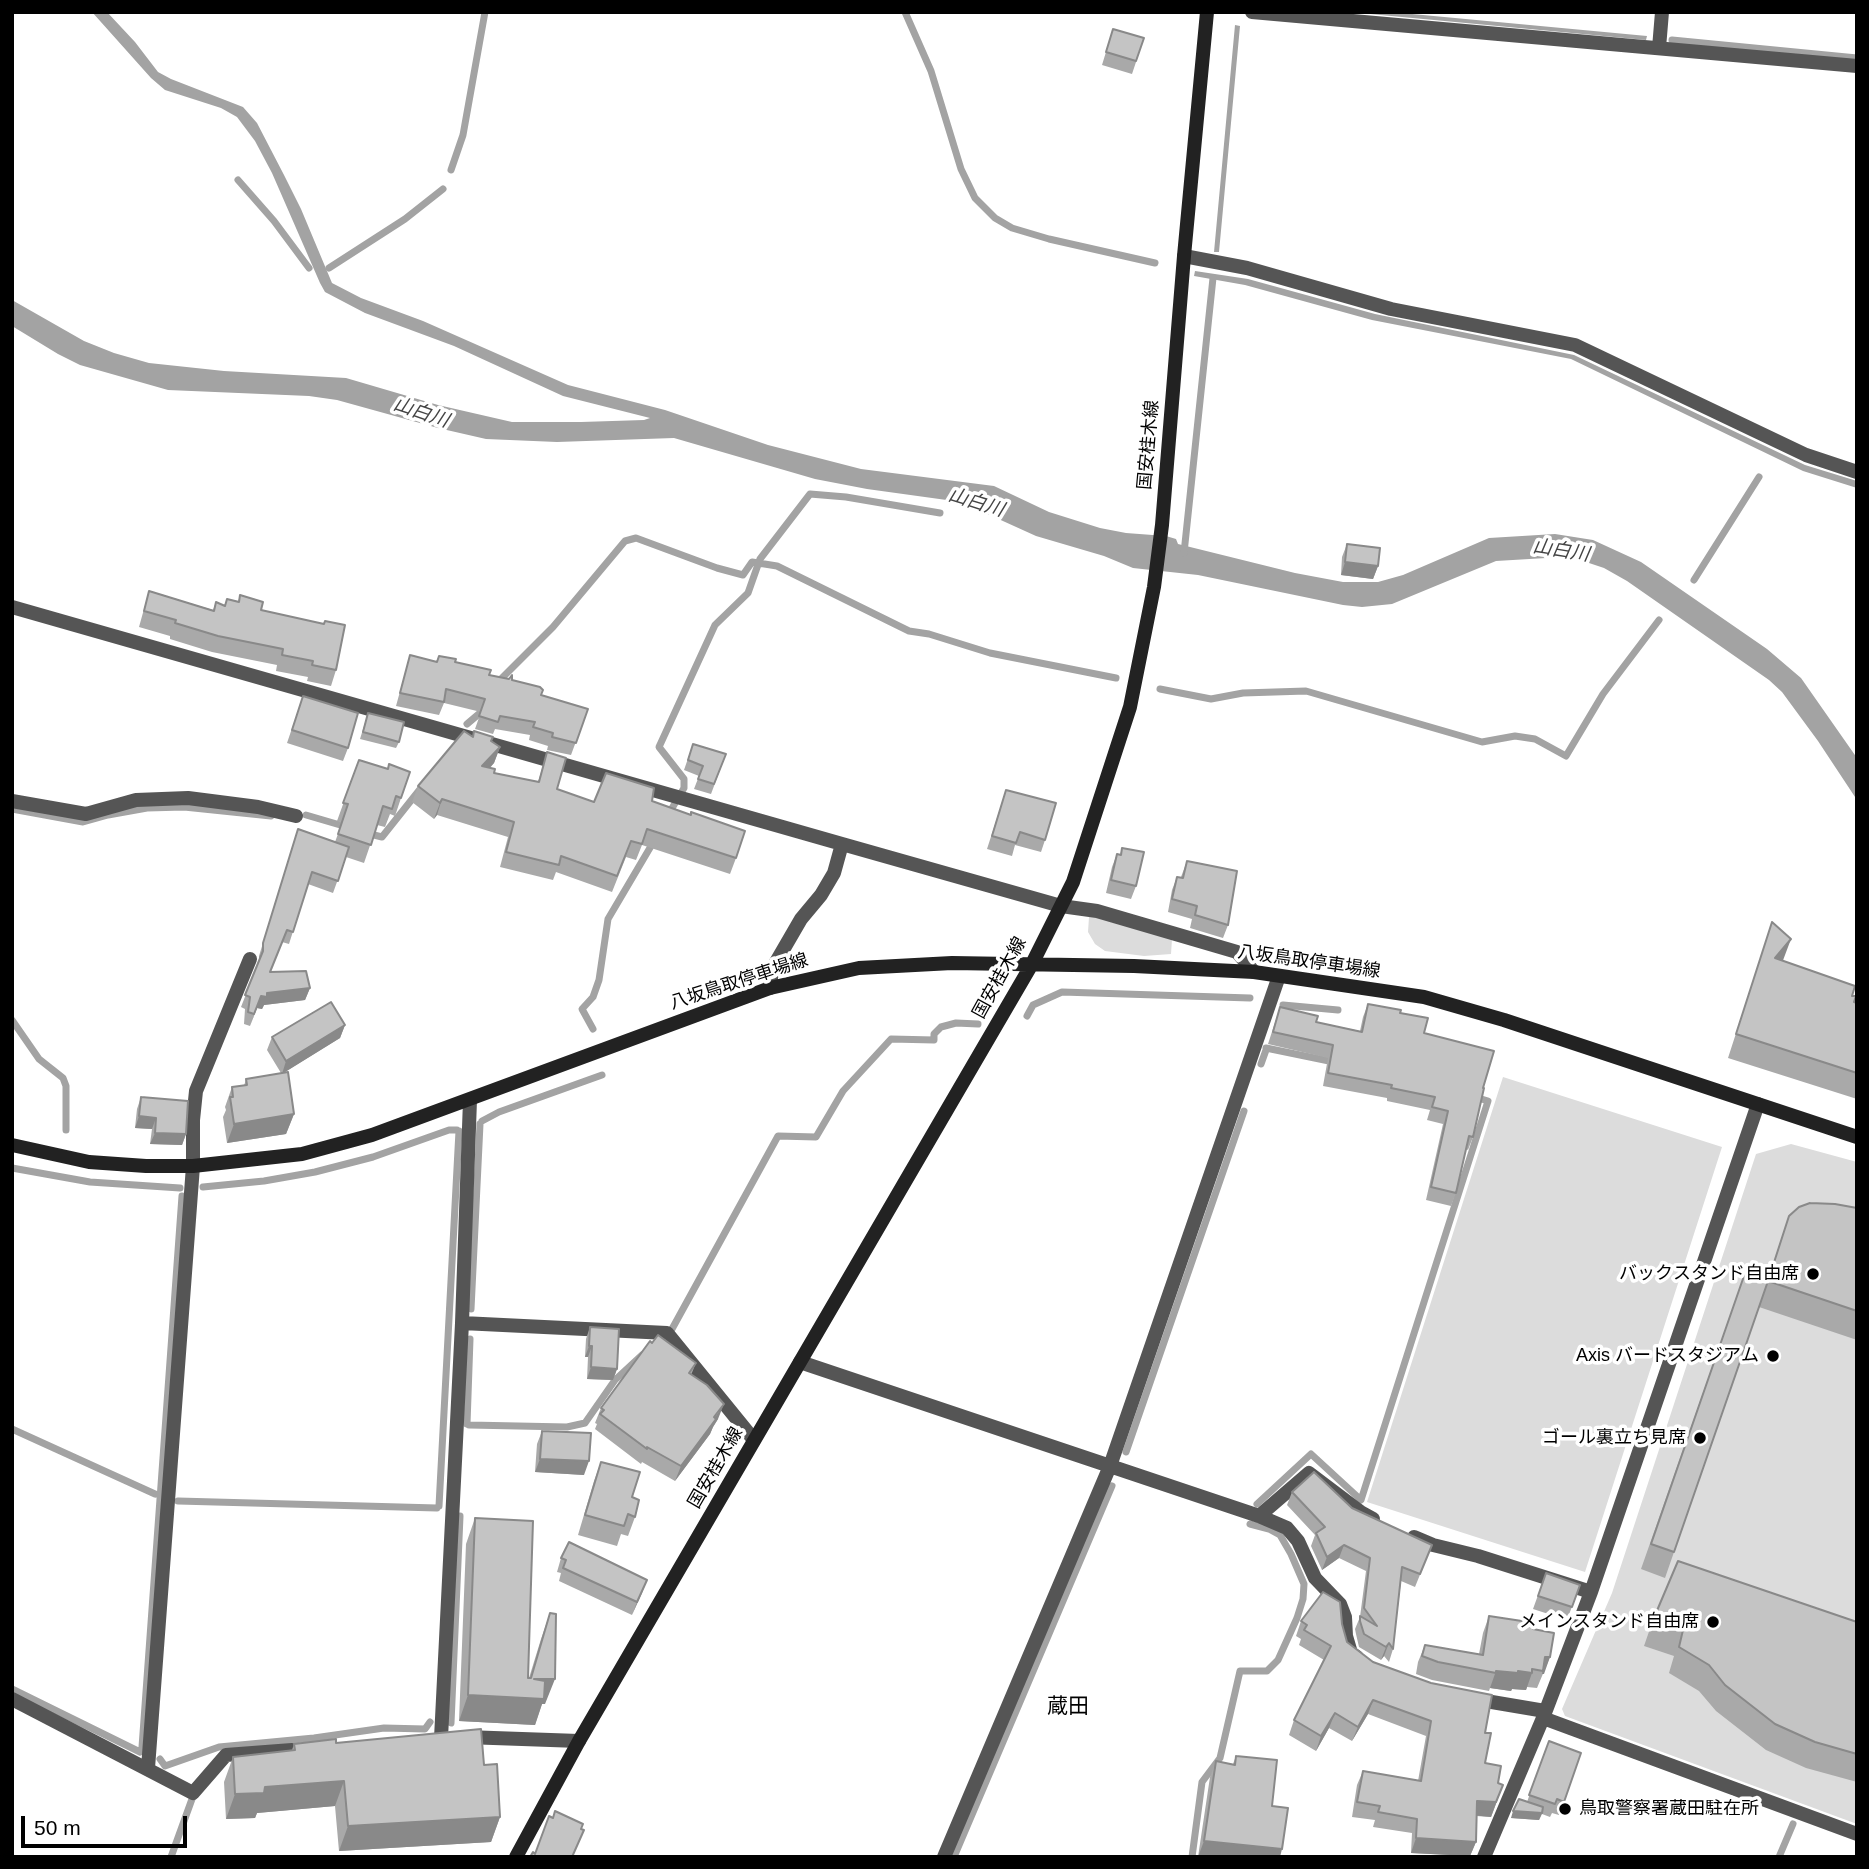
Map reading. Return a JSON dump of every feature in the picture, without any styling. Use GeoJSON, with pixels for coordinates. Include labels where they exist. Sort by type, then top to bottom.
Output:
{"type":"FeatureCollection","features":[{"type":"Feature","properties":{"kind":"main road","name":"国安桂木線"},"geometry":{"type":"LineString","coordinates":[[516,1857],[579,1741],[1032,964],[1073,882],[1130,707],[1154,587],[1162,524],[1207,12]]}},
{"type":"Feature","properties":{"kind":"main road","name":"八坂鳥取停車場線"},"geometry":{"type":"LineString","coordinates":[[12,1145],[89,1161],[146,1166],[193,1166],[302,1154],[372,1135],[771,988],[859,968],[900,964],[1032,964],[1254,972],[1424,997],[1504,1020],[1857,1137]]}},
{"type":"Feature","properties":{"kind":"street"},"geometry":{"type":"LineString","coordinates":[[1252,12],[1857,65]]}},
{"type":"Feature","properties":{"kind":"street"},"geometry":{"type":"LineString","coordinates":[[1659,48],[1662,12]]}},
{"type":"Feature","properties":{"kind":"street"},"geometry":{"type":"LineString","coordinates":[[1184,256],[1247,268],[1391,309],[1575,345],[1806,455],[1857,472]]}},
{"type":"Feature","properties":{"kind":"street"},"geometry":{"type":"LineString","coordinates":[[12,607],[1061,906],[1097,911],[1237,952],[1254,972]]}},
{"type":"Feature","properties":{"kind":"street"},"geometry":{"type":"LineString","coordinates":[[12,801],[86,814],[136,800],[188,798],[258,807],[296,816]]}},
{"type":"Feature","properties":{"kind":"street"},"geometry":{"type":"LineString","coordinates":[[771,988],[772,969],[801,919],[821,895],[834,873],[842,844]]}},
{"type":"Feature","properties":{"kind":"street"},"geometry":{"type":"LineString","coordinates":[[148,1768],[193,1166],[192,1120],[196,1091],[250,960]]}},
{"type":"Feature","properties":{"kind":"street"},"geometry":{"type":"LineString","coordinates":[[944,1857],[1110,1466],[1279,976]]}},
{"type":"Feature","properties":{"kind":"street"},"geometry":{"type":"LineString","coordinates":[[470,1100],[462,1323],[434,1738],[579,1741]]}},
{"type":"Feature","properties":{"kind":"street"},"geometry":{"type":"LineString","coordinates":[[1484,1857],[1544,1715],[1591,1592],[1758,1104]]}},
{"type":"Feature","properties":{"kind":"street"},"geometry":{"type":"LineString","coordinates":[[462,1323],[667,1333],[754,1440]]}},
{"type":"Feature","properties":{"kind":"street"},"geometry":{"type":"LineString","coordinates":[[800,1362],[1259,1516],[1287,1528],[1298,1541],[1315,1578],[1340,1604],[1351,1653],[1373,1667]]}},
{"type":"Feature","properties":{"kind":"street"},"geometry":{"type":"LineString","coordinates":[[1259,1516],[1309,1473],[1362,1513],[1391,1528],[1433,1545],[1478,1556],[1591,1592]]}},
{"type":"Feature","properties":{"kind":"street"},"geometry":{"type":"LineString","coordinates":[[1465,1697],[1544,1715],[1857,1834]]}},
{"type":"Feature","properties":{"kind":"street"},"geometry":{"type":"LineString","coordinates":[[12,1699],[193,1793],[226,1755],[307,1749]]}},
{"type":"Feature","properties":{"kind":"shaded area"},"geometry":{"type":"Polygon","coordinates":[[[1094,916],[1172,939],[1171,954],[1144,956],[1105,951],[1095,944],[1088,932],[1089,917],[1094,916]]]}},
{"type":"Feature","properties":{"kind":"shaded area"},"geometry":{"type":"Polygon","coordinates":[[[1503,1077],[1722,1147],[1585,1572],[1367,1502],[1503,1077]]]}},
{"type":"Feature","properties":{"kind":"shaded area","name":"Axis バードスタジアム"},"geometry":{"type":"Polygon","coordinates":[[[1791,1144],[1857,1162],[1857,1824],[1565,1716],[1562,1709],[1612,1593],[1756,1154],[1791,1144]]]}},
{"type":"Feature","properties":{"kind":"water","name":"山白川"},"geometry":{"type":"Polygon","coordinates":[[[92,12],[107,12],[158,72],[243,107],[257,123],[284,175],[332,283],[361,298],[423,321],[568,385],[665,410],[768,445],[861,469],[994,486],[1049,512],[1100,528],[1166,536],[1176,539],[1178,544],[1295,573],[1343,582],[1378,582],[1403,575],[1489,538],[1555,534],[1593,540],[1641,562],[1767,649],[1801,678],[1857,758],[1857,800],[1818,741],[1782,692],[1769,680],[1627,581],[1604,568],[1577,559],[1563,557],[1496,561],[1392,604],[1362,607],[1343,605],[1198,575],[1133,568],[1104,556],[1036,536],[961,502],[815,479],[674,438],[557,442],[486,439],[337,400],[309,396],[168,390],[80,365],[12,326],[12,300],[84,341],[149,363],[224,371],[346,378],[438,405],[512,422],[650,418],[563,396],[454,346],[365,313],[325,292],[272,173],[255,141],[237,117],[221,108],[165,90],[92,12]]]}},
{"type":"Feature","properties":{"kind":"water"},"geometry":{"type":"Polygon","coordinates":[[[1349,12],[1391,12],[1647,36],[1646,40],[1349,12]]]}},
{"type":"Feature","properties":{"kind":"water"},"geometry":{"type":"Polygon","coordinates":[[[1235,25],[1240,26],[1219,252],[1214,252],[1235,25]]]}},
{"type":"Feature","properties":{"kind":"water"},"geometry":{"type":"Polygon","coordinates":[[[1195,271],[1248,279],[1375,314],[1574,355],[1805,465],[1857,481],[1857,488],[1803,471],[1571,359],[1372,320],[1245,285],[1194,276],[1195,271]]]}},
{"type":"Feature","properties":{"kind":"building"},"geometry":{"type":"Polygon","coordinates":[[[1113,29],[1144,38],[1136,61],[1106,52],[1113,29]]]}},
{"type":"Feature","properties":{"kind":"building"},"geometry":{"type":"Polygon","coordinates":[[[1347,544],[1380,548],[1378,566],[1345,562],[1347,544]]]}},
{"type":"Feature","properties":{"kind":"building"},"geometry":{"type":"Polygon","coordinates":[[[149,591],[214,611],[216,602],[225,606],[227,599],[239,602],[240,595],[263,602],[261,610],[324,624],[325,621],[345,625],[336,670],[312,665],[313,661],[282,655],[283,649],[218,636],[144,611],[149,591]]]}},
{"type":"Feature","properties":{"kind":"building"},"geometry":{"type":"Polygon","coordinates":[[[410,655],[437,662],[439,656],[456,659],[455,662],[491,670],[489,675],[509,679],[512,675],[512,680],[540,687],[543,690],[541,695],[588,709],[576,743],[552,737],[553,733],[533,727],[535,722],[500,716],[498,722],[479,716],[485,699],[446,689],[444,702],[400,693],[410,655]]]}},
{"type":"Feature","properties":{"kind":"building"},"geometry":{"type":"Polygon","coordinates":[[[303,696],[358,713],[348,748],[292,730],[303,696]]]}},
{"type":"Feature","properties":{"kind":"building"},"geometry":{"type":"Polygon","coordinates":[[[368,713],[404,722],[399,742],[363,732],[368,713]]]}},
{"type":"Feature","properties":{"kind":"building"},"geometry":{"type":"Polygon","coordinates":[[[464,731],[473,737],[474,731],[493,737],[491,741],[500,747],[482,766],[495,769],[494,773],[539,782],[547,752],[566,758],[557,789],[594,802],[606,773],[654,788],[652,801],[745,831],[736,858],[647,829],[642,844],[631,841],[617,876],[561,856],[559,865],[506,852],[514,822],[442,799],[440,803],[418,786],[464,731]]]}},
{"type":"Feature","properties":{"kind":"building"},"geometry":{"type":"Polygon","coordinates":[[[693,744],[726,754],[714,784],[698,779],[703,766],[688,760],[693,744]]]}},
{"type":"Feature","properties":{"kind":"building"},"geometry":{"type":"Polygon","coordinates":[[[359,760],[388,769],[389,764],[410,772],[401,798],[396,796],[392,809],[383,806],[371,845],[338,834],[348,804],[343,803],[359,760]]]}},
{"type":"Feature","properties":{"kind":"building"},"geometry":{"type":"Polygon","coordinates":[[[1006,790],[1056,803],[1045,840],[1020,832],[1016,843],[992,836],[1006,790]]]}},
{"type":"Feature","properties":{"kind":"building"},"geometry":{"type":"Polygon","coordinates":[[[298,829],[349,847],[338,881],[312,872],[293,932],[287,930],[270,972],[306,971],[310,988],[267,993],[267,997],[261,996],[254,1014],[248,1012],[250,997],[245,995],[263,951],[263,943],[298,829]]]}},
{"type":"Feature","properties":{"kind":"building"},"geometry":{"type":"Polygon","coordinates":[[[1122,848],[1144,852],[1136,886],[1111,880],[1117,854],[1121,855],[1122,848]]]}},
{"type":"Feature","properties":{"kind":"building"},"geometry":{"type":"Polygon","coordinates":[[[1187,861],[1237,871],[1228,925],[1195,915],[1197,906],[1172,899],[1177,877],[1183,878],[1187,861]]]}},
{"type":"Feature","properties":{"kind":"building"},"geometry":{"type":"Polygon","coordinates":[[[1772,922],[1791,939],[1775,958],[1855,986],[1852,996],[1856,996],[1854,1002],[1857,1003],[1857,1073],[1736,1034],[1772,922]]]}},
{"type":"Feature","properties":{"kind":"building"},"geometry":{"type":"Polygon","coordinates":[[[331,1002],[345,1025],[286,1061],[272,1037],[331,1002]]]}},
{"type":"Feature","properties":{"kind":"building"},"geometry":{"type":"Polygon","coordinates":[[[1368,1004],[1428,1018],[1424,1033],[1494,1051],[1473,1137],[1469,1136],[1456,1193],[1431,1187],[1448,1111],[1432,1107],[1435,1097],[1391,1088],[1392,1085],[1328,1073],[1333,1045],[1273,1032],[1280,1007],[1318,1016],[1316,1022],[1362,1032],[1368,1004]]]}},
{"type":"Feature","properties":{"kind":"building"},"geometry":{"type":"Polygon","coordinates":[[[288,1072],[294,1114],[234,1124],[230,1097],[233,1097],[232,1087],[247,1085],[246,1079],[288,1072]]]}},
{"type":"Feature","properties":{"kind":"building"},"geometry":{"type":"Polygon","coordinates":[[[141,1097],[188,1101],[186,1134],[155,1133],[156,1118],[139,1116],[141,1097]]]}},
{"type":"Feature","properties":{"kind":"building","name":"バックスタンド自由席"},"geometry":{"type":"Polygon","coordinates":[[[1810,1203],[1857,1208],[1857,1311],[1768,1281],[1789,1216],[1799,1207],[1810,1203]]]}},
{"type":"Feature","properties":{"kind":"building","name":"ゴール裏立ち見席"},"geometry":{"type":"Polygon","coordinates":[[[1745,1273],[1768,1281],[1674,1552],[1651,1544],[1745,1273]]]}},
{"type":"Feature","properties":{"kind":"building"},"geometry":{"type":"Polygon","coordinates":[[[590,1327],[619,1329],[617,1369],[591,1367],[590,1327]]]}},
{"type":"Feature","properties":{"kind":"building"},"geometry":{"type":"Polygon","coordinates":[[[658,1335],[696,1363],[689,1373],[707,1385],[724,1404],[681,1466],[647,1449],[600,1414],[604,1410],[601,1408],[650,1341],[652,1343],[658,1335]]]}},
{"type":"Feature","properties":{"kind":"building"},"geometry":{"type":"Polygon","coordinates":[[[542,1431],[591,1433],[589,1461],[540,1459],[542,1431]]]}},
{"type":"Feature","properties":{"kind":"building"},"geometry":{"type":"Polygon","coordinates":[[[601,1462],[640,1472],[632,1497],[639,1500],[635,1517],[628,1514],[624,1526],[585,1515],[601,1462]]]}},
{"type":"Feature","properties":{"kind":"building"},"geometry":{"type":"Polygon","coordinates":[[[1314,1472],[1352,1508],[1432,1545],[1420,1574],[1402,1567],[1393,1649],[1389,1643],[1386,1647],[1364,1634],[1360,1621],[1360,1616],[1377,1626],[1364,1608],[1370,1558],[1344,1545],[1327,1557],[1316,1533],[1325,1527],[1292,1492],[1314,1472]]]}},
{"type":"Feature","properties":{"kind":"building"},"geometry":{"type":"Polygon","coordinates":[[[475,1518],[533,1521],[528,1678],[531,1678],[550,1613],[556,1614],[555,1679],[534,1679],[545,1681],[544,1699],[468,1695],[475,1518]]]}},
{"type":"Feature","properties":{"kind":"building"},"geometry":{"type":"Polygon","coordinates":[[[569,1542],[647,1580],[637,1602],[563,1568],[566,1560],[561,1558],[569,1542]]]}},
{"type":"Feature","properties":{"kind":"building"},"geometry":{"type":"Polygon","coordinates":[[[1678,1561],[1857,1622],[1857,1754],[1815,1742],[1775,1724],[1725,1685],[1709,1665],[1679,1647],[1683,1630],[1653,1620],[1678,1561]]]}},
{"type":"Feature","properties":{"kind":"building"},"geometry":{"type":"Polygon","coordinates":[[[1546,1573],[1580,1585],[1572,1607],[1538,1596],[1546,1573]]]}},
{"type":"Feature","properties":{"kind":"building"},"geometry":{"type":"Polygon","coordinates":[[[1323,1592],[1340,1602],[1347,1642],[1373,1662],[1431,1683],[1492,1695],[1485,1733],[1491,1733],[1485,1763],[1501,1766],[1498,1783],[1503,1785],[1496,1802],[1477,1801],[1476,1842],[1416,1838],[1417,1819],[1378,1812],[1380,1806],[1357,1802],[1363,1771],[1421,1781],[1431,1721],[1373,1700],[1358,1727],[1335,1713],[1321,1736],[1294,1720],[1331,1646],[1304,1630],[1307,1625],[1301,1621],[1323,1592]]]}},
{"type":"Feature","properties":{"kind":"building"},"geometry":{"type":"Polygon","coordinates":[[[1489,1616],[1535,1623],[1533,1629],[1554,1633],[1550,1657],[1545,1657],[1543,1671],[1532,1669],[1532,1673],[1496,1673],[1438,1662],[1422,1656],[1425,1645],[1483,1655],[1489,1616]]]}},
{"type":"Feature","properties":{"kind":"building"},"geometry":{"type":"Polygon","coordinates":[[[481,1729],[484,1765],[497,1764],[500,1817],[348,1826],[344,1781],[265,1787],[264,1793],[235,1794],[233,1757],[295,1750],[294,1744],[336,1739],[336,1743],[481,1729]]]}},
{"type":"Feature","properties":{"kind":"building"},"geometry":{"type":"Polygon","coordinates":[[[1549,1741],[1581,1753],[1564,1802],[1557,1799],[1555,1804],[1529,1795],[1549,1741]]]}},
{"type":"Feature","properties":{"kind":"building"},"geometry":{"type":"Polygon","coordinates":[[[1236,1756],[1277,1760],[1272,1806],[1288,1808],[1282,1849],[1204,1841],[1216,1761],[1235,1765],[1236,1756]]]}},
{"type":"Feature","properties":{"kind":"building"},"geometry":{"type":"Polygon","coordinates":[[[1519,1799],[1543,1807],[1542,1813],[1513,1811],[1519,1799]]]}},
{"type":"Feature","properties":{"kind":"building"},"geometry":{"type":"Polygon","coordinates":[[[555,1811],[583,1824],[581,1829],[584,1830],[572,1857],[530,1857],[533,1852],[535,1854],[549,1816],[553,1818],[555,1811]]]}},
{"type":"Feature","properties":{"kind":"waterway"},"geometry":{"type":"LineString","coordinates":[[451,170],[463,135],[485,12]]}},
{"type":"Feature","properties":{"kind":"waterway"},"geometry":{"type":"LineString","coordinates":[[905,12],[931,71],[961,169],[975,198],[995,218],[1012,228],[1155,263]]}},
{"type":"Feature","properties":{"kind":"waterway"},"geometry":{"type":"LineString","coordinates":[[1672,40],[1857,58]]}},
{"type":"Feature","properties":{"kind":"waterway"},"geometry":{"type":"LineString","coordinates":[[238,180],[274,221],[309,268]]}},
{"type":"Feature","properties":{"kind":"waterway"},"geometry":{"type":"LineString","coordinates":[[329,268],[405,219],[443,189]]}},
{"type":"Feature","properties":{"kind":"waterway"},"geometry":{"type":"LineString","coordinates":[[1184,553],[1213,278]]}},
{"type":"Feature","properties":{"kind":"waterway"},"geometry":{"type":"LineString","coordinates":[[1694,580],[1759,477]]}},
{"type":"Feature","properties":{"kind":"waterway","name":"山白川"},"geometry":{"type":"LineString","coordinates":[[668,815],[684,788],[684,779],[659,747],[715,625],[748,593],[760,559],[810,494],[846,497],[940,513]]}},
{"type":"Feature","properties":{"kind":"waterway"},"geometry":{"type":"LineString","coordinates":[[497,683],[553,627],[625,541],[636,538],[743,575],[752,562],[777,566],[909,631],[929,634],[990,653],[1116,678]]}},
{"type":"Feature","properties":{"kind":"waterway"},"geometry":{"type":"LineString","coordinates":[[1160,689],[1211,699],[1243,693],[1306,691],[1482,742],[1515,736],[1535,739],[1566,756],[1603,694],[1659,620]]}},
{"type":"Feature","properties":{"kind":"waterway"},"geometry":{"type":"LineString","coordinates":[[467,724],[480,713],[483,705]]}},
{"type":"Feature","properties":{"kind":"waterway"},"geometry":{"type":"LineString","coordinates":[[366,833],[382,837],[421,788]]}},
{"type":"Feature","properties":{"kind":"waterway"},"geometry":{"type":"LineString","coordinates":[[12,809],[83,822],[147,808],[184,807],[271,816]]}},
{"type":"Feature","properties":{"kind":"waterway"},"geometry":{"type":"LineString","coordinates":[[306,815],[347,827]]}},
{"type":"Feature","properties":{"kind":"waterway"},"geometry":{"type":"LineString","coordinates":[[593,1029],[582,1009],[593,997],[599,980],[608,919],[654,841]]}},
{"type":"Feature","properties":{"kind":"waterway"},"geometry":{"type":"LineString","coordinates":[[1027,1016],[1033,1005],[1062,992],[1250,998]]}},
{"type":"Feature","properties":{"kind":"waterway"},"geometry":{"type":"LineString","coordinates":[[1283,1005],[1338,1010]]}},
{"type":"Feature","properties":{"kind":"waterway"},"geometry":{"type":"LineString","coordinates":[[12,1020],[39,1059],[63,1078],[66,1086],[66,1130]]}},
{"type":"Feature","properties":{"kind":"waterway"},"geometry":{"type":"LineString","coordinates":[[672,1329],[778,1136],[816,1137],[843,1091],[891,1039],[934,1040],[934,1034],[941,1027],[956,1023],[978,1024]]}},
{"type":"Feature","properties":{"kind":"waterway"},"geometry":{"type":"LineString","coordinates":[[1266,1048],[1334,1062]]}},
{"type":"Feature","properties":{"kind":"waterway"},"geometry":{"type":"LineString","coordinates":[[1261,1064],[1266,1050]]}},
{"type":"Feature","properties":{"kind":"waterway"},"geometry":{"type":"LineString","coordinates":[[482,1121],[499,1112],[602,1075]]}},
{"type":"Feature","properties":{"kind":"waterway"},"geometry":{"type":"LineString","coordinates":[[1257,1504],[1311,1454],[1361,1500],[1488,1101],[1475,1097]]}},
{"type":"Feature","properties":{"kind":"waterway"},"geometry":{"type":"LineString","coordinates":[[1126,1452],[1244,1111]]}},
{"type":"Feature","properties":{"kind":"waterway"},"geometry":{"type":"LineString","coordinates":[[471,1309],[480,1124]]}},
{"type":"Feature","properties":{"kind":"waterway"},"geometry":{"type":"LineString","coordinates":[[203,1187],[264,1181],[315,1172],[373,1157],[449,1130],[457,1130]]}},
{"type":"Feature","properties":{"kind":"waterway"},"geometry":{"type":"LineString","coordinates":[[439,1506],[459,1131]]}},
{"type":"Feature","properties":{"kind":"waterway"},"geometry":{"type":"LineString","coordinates":[[12,1168],[90,1182],[180,1188]]}},
{"type":"Feature","properties":{"kind":"waterway"},"geometry":{"type":"LineString","coordinates":[[142,1747],[182,1196]]}},
{"type":"Feature","properties":{"kind":"waterway"},"geometry":{"type":"LineString","coordinates":[[467,1424],[470,1339]]}},
{"type":"Feature","properties":{"kind":"waterway"},"geometry":{"type":"LineString","coordinates":[[469,1425],[567,1427],[585,1423],[615,1380],[642,1355]]}},
{"type":"Feature","properties":{"kind":"waterway"},"geometry":{"type":"LineString","coordinates":[[12,1429],[155,1494]]}},
{"type":"Feature","properties":{"kind":"waterway"},"geometry":{"type":"LineString","coordinates":[[954,1857],[1112,1486]]}},
{"type":"Feature","properties":{"kind":"waterway"},"geometry":{"type":"LineString","coordinates":[[178,1501],[437,1508]]}},
{"type":"Feature","properties":{"kind":"waterway"},"geometry":{"type":"LineString","coordinates":[[451,1723],[460,1516]]}},
{"type":"Feature","properties":{"kind":"waterway"},"geometry":{"type":"LineString","coordinates":[[1192,1857],[1202,1782],[1220,1758],[1240,1671],[1267,1671],[1278,1660],[1303,1599],[1304,1584],[1280,1535],[1250,1524]]}},
{"type":"Feature","properties":{"kind":"waterway"},"geometry":{"type":"LineString","coordinates":[[12,1689],[140,1752]]}},
{"type":"Feature","properties":{"kind":"waterway"},"geometry":{"type":"LineString","coordinates":[[160,1759],[165,1766],[219,1747],[384,1728],[425,1729],[430,1722]]}},
{"type":"Feature","properties":{"kind":"waterway"},"geometry":{"type":"LineString","coordinates":[[171,1857],[192,1799]]}},
{"type":"Feature","properties":{"kind":"waterway"},"geometry":{"type":"LineString","coordinates":[[1779,1857],[1793,1824]]}},
{"type":"Feature","properties":{"kind":"place","name":"バックスタンド自由席"},"geometry":{"type":"Point","coordinates":[1813,1274]}},
{"type":"Feature","properties":{"kind":"place","name":"Axis バードスタジアム"},"geometry":{"type":"Point","coordinates":[1773,1356]}},
{"type":"Feature","properties":{"kind":"place","name":"ゴール裏立ち見席"},"geometry":{"type":"Point","coordinates":[1700,1438]}},
{"type":"Feature","properties":{"kind":"place","name":"メインスタンド自由席"},"geometry":{"type":"Point","coordinates":[1713,1622]}},
{"type":"Feature","properties":{"kind":"place","name":"鳥取警察署蔵田駐在所"},"geometry":{"type":"Point","coordinates":[1565,1809]}},
{"type":"Feature","properties":{"kind":"district","name":"蔵田"},"geometry":{"type":"Point","coordinates":[1068,1707]}}]}
